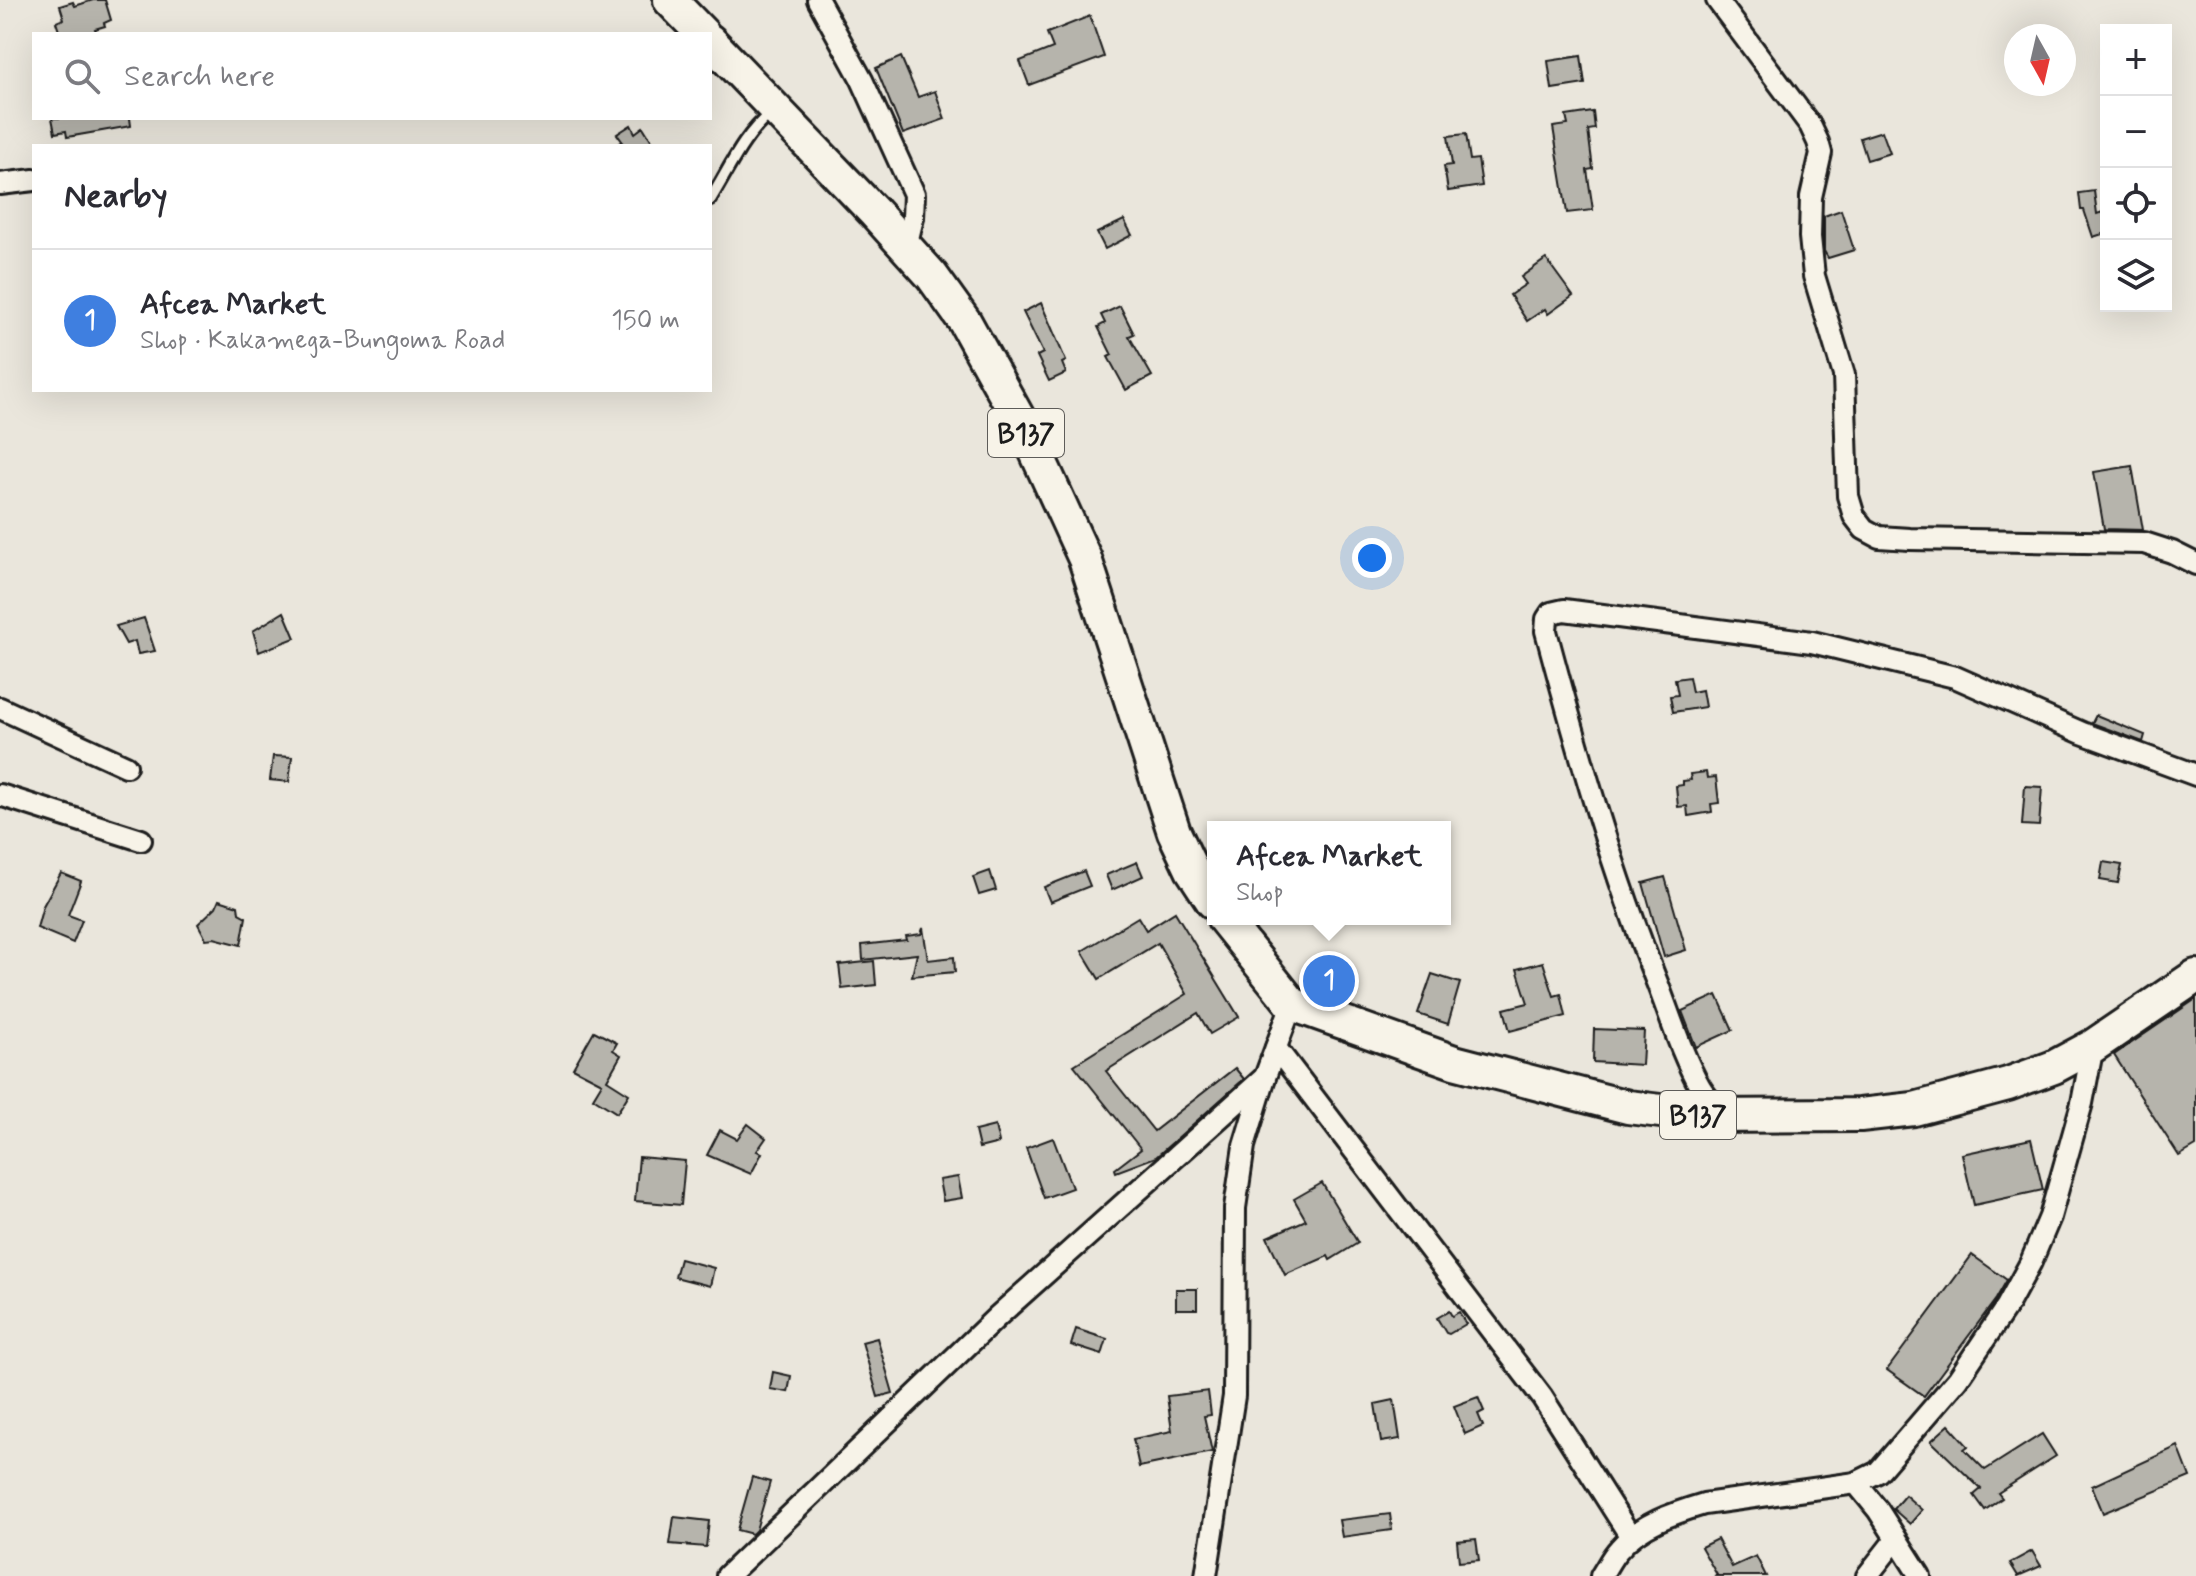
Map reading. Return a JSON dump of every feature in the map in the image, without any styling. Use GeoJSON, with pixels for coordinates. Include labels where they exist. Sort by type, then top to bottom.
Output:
{"type":"FeatureCollection","features":[{"type":"Feature","properties":{"kind":"main road"},"geometry":{"type":"LineString","coordinates":[[670,0],[701,32]]}},
{"type":"Feature","properties":{"kind":"main road","name":"B137"},"geometry":{"type":"LineString","coordinates":[[712,43],[906,247],[932,276],[965,322],[1031,441],[1066,513],[1085,559],[1174,832],[1207,893]]}},
{"type":"Feature","properties":{"kind":"main road"},"geometry":{"type":"LineString","coordinates":[[1229,925],[1292,1004]]}},
{"type":"Feature","properties":{"kind":"main road","name":"B137"},"geometry":{"type":"LineString","coordinates":[[1292,1004],[1454,1062],[1628,1107],[1701,1116],[1860,1115],[1914,1109],[2008,1084],[2054,1067],[2093,1046],[2196,976]]}},
{"type":"Feature","properties":{"kind":"street"},"geometry":{"type":"LineString","coordinates":[[818,0],[862,80],[914,194],[913,218],[906,247]]}},
{"type":"Feature","properties":{"kind":"street"},"geometry":{"type":"LineString","coordinates":[[1717,0],[1810,125],[1821,153],[1809,215],[1814,276],[1844,375],[1848,496],[1854,516],[1864,529],[1879,537],[1910,539],[2144,543],[2196,564]]}},
{"type":"Feature","properties":{"kind":"street"},"geometry":{"type":"LineString","coordinates":[[0,184],[32,180]]}},
{"type":"Feature","properties":{"kind":"street"},"geometry":{"type":"LineString","coordinates":[[1722,1116],[1701,1088],[1679,1038],[1606,842],[1577,749],[1546,631],[1551,613],[1564,610],[1812,642],[1955,677],[2082,733],[2196,775]]}},
{"type":"Feature","properties":{"kind":"street"},"geometry":{"type":"LineString","coordinates":[[0,708],[126,766]]}},
{"type":"Feature","properties":{"kind":"street"},"geometry":{"type":"LineString","coordinates":[[0,795],[141,840]]}},
{"type":"Feature","properties":{"kind":"street"},"geometry":{"type":"LineString","coordinates":[[1206,1576],[1234,1396],[1235,1208],[1244,1146],[1292,1004]]}},
{"type":"Feature","properties":{"kind":"street"},"geometry":{"type":"LineString","coordinates":[[1601,1576],[1618,1549],[1660,1519],[1704,1504],[1856,1483],[1875,1475],[1958,1379],[2007,1306],[2031,1262],[2050,1217],[2082,1103],[2093,1046]]}},
{"type":"Feature","properties":{"kind":"street"},"geometry":{"type":"LineString","coordinates":[[1276,1048],[1542,1397],[1631,1537]]}},
{"type":"Feature","properties":{"kind":"street"},"geometry":{"type":"LineString","coordinates":[[727,1576],[998,1316],[1265,1077]]}},
{"type":"Feature","properties":{"kind":"street"},"geometry":{"type":"LineString","coordinates":[[1856,1483],[1878,1510],[1920,1576]]}},
{"type":"Feature","properties":{"kind":"street"},"geometry":{"type":"LineString","coordinates":[[1867,1576],[1896,1539]]}},
{"type":"Feature","properties":{"kind":"lane"},"geometry":{"type":"LineString","coordinates":[[712,196],[753,128],[776,109]]}},
{"type":"Feature","properties":{"kind":"building"},"geometry":{"type":"Polygon","coordinates":[[[105,0],[111,20],[95,29],[96,32],[59,32],[56,22],[64,19],[60,6],[73,2],[75,6],[105,0]]]}},
{"type":"Feature","properties":{"kind":"building"},"geometry":{"type":"Polygon","coordinates":[[[1090,16],[1104,57],[1029,85],[1020,61],[1053,48],[1047,33],[1090,16]]]}},
{"type":"Feature","properties":{"kind":"building"},"geometry":{"type":"Polygon","coordinates":[[[1581,56],[1585,84],[1552,89],[1548,61],[1581,56]]]}},
{"type":"Feature","properties":{"kind":"building"},"geometry":{"type":"Polygon","coordinates":[[[901,57],[918,97],[935,91],[945,119],[903,134],[876,68],[901,57]]]}},
{"type":"Feature","properties":{"kind":"building"},"geometry":{"type":"Polygon","coordinates":[[[1593,112],[1595,129],[1588,130],[1593,169],[1587,170],[1593,210],[1567,213],[1553,127],[1568,125],[1566,116],[1593,112]]]}},
{"type":"Feature","properties":{"kind":"building"},"geometry":{"type":"Polygon","coordinates":[[[52,120],[130,120],[131,126],[67,137],[66,131],[55,133],[52,120]]]}},
{"type":"Feature","properties":{"kind":"building"},"geometry":{"type":"Polygon","coordinates":[[[631,125],[635,133],[643,127],[654,144],[618,144],[622,141],[617,134],[631,125]]]}},
{"type":"Feature","properties":{"kind":"building"},"geometry":{"type":"Polygon","coordinates":[[[1882,131],[1890,153],[1867,160],[1860,138],[1882,131]]]}},
{"type":"Feature","properties":{"kind":"building"},"geometry":{"type":"Polygon","coordinates":[[[1466,134],[1470,160],[1478,159],[1482,186],[1448,191],[1444,166],[1452,165],[1448,136],[1466,134]]]}},
{"type":"Feature","properties":{"kind":"building"},"geometry":{"type":"Polygon","coordinates":[[[2094,191],[2097,214],[2100,213],[2100,235],[2093,237],[2084,210],[2081,210],[2079,193],[2094,191]]]}},
{"type":"Feature","properties":{"kind":"building"},"geometry":{"type":"Polygon","coordinates":[[[1841,210],[1854,250],[1828,258],[1824,251],[1824,216],[1841,210]]]}},
{"type":"Feature","properties":{"kind":"building"},"geometry":{"type":"Polygon","coordinates":[[[1124,220],[1132,235],[1105,249],[1097,233],[1124,220]]]}},
{"type":"Feature","properties":{"kind":"building"},"geometry":{"type":"Polygon","coordinates":[[[1546,259],[1573,296],[1548,314],[1545,309],[1527,321],[1510,295],[1526,284],[1521,277],[1546,259]]]}},
{"type":"Feature","properties":{"kind":"building"},"geometry":{"type":"Polygon","coordinates":[[[1041,303],[1066,361],[1062,363],[1066,373],[1049,381],[1037,356],[1043,353],[1023,312],[1041,303]]]}},
{"type":"Feature","properties":{"kind":"building"},"geometry":{"type":"Polygon","coordinates":[[[1120,306],[1134,334],[1129,336],[1152,376],[1126,390],[1108,357],[1112,355],[1098,327],[1105,323],[1101,315],[1120,306]]]}},
{"type":"Feature","properties":{"kind":"building"},"geometry":{"type":"Polygon","coordinates":[[[2132,466],[2143,530],[2104,529],[2094,472],[2132,466]]]}},
{"type":"Feature","properties":{"kind":"building"},"geometry":{"type":"Polygon","coordinates":[[[284,612],[295,638],[259,652],[253,631],[284,612]]]}},
{"type":"Feature","properties":{"kind":"building"},"geometry":{"type":"Polygon","coordinates":[[[144,618],[155,651],[138,654],[135,641],[126,644],[116,626],[144,618]]]}},
{"type":"Feature","properties":{"kind":"building"},"geometry":{"type":"Polygon","coordinates":[[[1689,677],[1692,692],[1702,690],[1705,707],[1673,712],[1670,696],[1678,695],[1675,679],[1689,677]]]}},
{"type":"Feature","properties":{"kind":"building"},"geometry":{"type":"Polygon","coordinates":[[[2096,715],[2145,735],[2143,742],[2092,723],[2096,715]]]}},
{"type":"Feature","properties":{"kind":"building"},"geometry":{"type":"Polygon","coordinates":[[[273,756],[292,757],[289,782],[270,780],[273,756]]]}},
{"type":"Feature","properties":{"kind":"building"},"geometry":{"type":"Polygon","coordinates":[[[1706,772],[1707,778],[1716,777],[1719,803],[1711,804],[1712,812],[1688,816],[1687,806],[1678,807],[1676,786],[1691,780],[1690,774],[1706,772]]]}},
{"type":"Feature","properties":{"kind":"building"},"geometry":{"type":"Polygon","coordinates":[[[2025,786],[2042,787],[2039,826],[2022,825],[2025,786]]]}},
{"type":"Feature","properties":{"kind":"building"},"geometry":{"type":"Polygon","coordinates":[[[1137,862],[1143,876],[1112,890],[1106,875],[1137,862]]]}},
{"type":"Feature","properties":{"kind":"building"},"geometry":{"type":"Polygon","coordinates":[[[2103,862],[2122,865],[2118,883],[2100,880],[2103,862]]]}},
{"type":"Feature","properties":{"kind":"building"},"geometry":{"type":"Polygon","coordinates":[[[990,871],[996,890],[979,895],[973,877],[990,871]]]}},
{"type":"Feature","properties":{"kind":"building"},"geometry":{"type":"Polygon","coordinates":[[[1084,871],[1090,886],[1050,902],[1044,887],[1084,871]]]}},
{"type":"Feature","properties":{"kind":"building"},"geometry":{"type":"Polygon","coordinates":[[[61,873],[81,881],[68,915],[82,920],[73,943],[37,928],[43,906],[61,873]]]}},
{"type":"Feature","properties":{"kind":"building"},"geometry":{"type":"Polygon","coordinates":[[[1665,877],[1686,950],[1664,957],[1643,883],[1665,877]]]}},
{"type":"Feature","properties":{"kind":"building"},"geometry":{"type":"Polygon","coordinates":[[[219,900],[238,906],[239,913],[246,917],[241,945],[206,939],[198,924],[219,900]]]}},
{"type":"Feature","properties":{"kind":"building"},"geometry":{"type":"Polygon","coordinates":[[[1175,912],[1239,1017],[1210,1034],[1198,1013],[1106,1071],[1154,1131],[1235,1068],[1244,1079],[1156,1157],[1116,1172],[1115,1169],[1141,1149],[1074,1065],[1187,994],[1158,943],[1099,979],[1082,951],[1138,917],[1146,930],[1175,912]]]}},
{"type":"Feature","properties":{"kind":"building"},"geometry":{"type":"Polygon","coordinates":[[[923,928],[928,960],[954,957],[955,972],[912,976],[917,954],[863,960],[862,945],[907,940],[906,936],[921,934],[923,928]]]}},
{"type":"Feature","properties":{"kind":"building"},"geometry":{"type":"Polygon","coordinates":[[[874,961],[876,985],[842,989],[839,965],[874,961]]]}},
{"type":"Feature","properties":{"kind":"building"},"geometry":{"type":"Polygon","coordinates":[[[1543,962],[1554,996],[1561,994],[1566,1016],[1510,1031],[1504,1009],[1528,1003],[1517,969],[1543,962]]]}},
{"type":"Feature","properties":{"kind":"building"},"geometry":{"type":"Polygon","coordinates":[[[1432,974],[1460,983],[1448,1024],[1418,1014],[1432,974]]]}},
{"type":"Feature","properties":{"kind":"building"},"geometry":{"type":"Polygon","coordinates":[[[1717,995],[1733,1030],[1696,1047],[1682,1011],[1717,995]]]}},
{"type":"Feature","properties":{"kind":"building"},"geometry":{"type":"Polygon","coordinates":[[[2196,999],[2196,1146],[2179,1156],[2114,1055],[2196,999]]]}},
{"type":"Feature","properties":{"kind":"building"},"geometry":{"type":"Polygon","coordinates":[[[1594,1029],[1644,1031],[1642,1065],[1593,1062],[1594,1029]]]}},
{"type":"Feature","properties":{"kind":"building"},"geometry":{"type":"Polygon","coordinates":[[[594,1031],[617,1043],[613,1050],[621,1055],[607,1080],[629,1094],[617,1113],[593,1098],[602,1083],[573,1068],[594,1031]]]}},
{"type":"Feature","properties":{"kind":"building"},"geometry":{"type":"Polygon","coordinates":[[[748,1124],[766,1138],[757,1151],[762,1153],[751,1174],[707,1155],[720,1130],[737,1139],[748,1124]]]}},
{"type":"Feature","properties":{"kind":"building"},"geometry":{"type":"Polygon","coordinates":[[[995,1126],[999,1143],[979,1148],[975,1131],[995,1126]]]}},
{"type":"Feature","properties":{"kind":"building"},"geometry":{"type":"Polygon","coordinates":[[[1053,1138],[1072,1188],[1044,1198],[1026,1148],[1053,1138]]]}},
{"type":"Feature","properties":{"kind":"building"},"geometry":{"type":"Polygon","coordinates":[[[2031,1139],[2043,1190],[1974,1205],[1962,1154],[2031,1139]]]}},
{"type":"Feature","properties":{"kind":"building"},"geometry":{"type":"Polygon","coordinates":[[[639,1157],[685,1161],[681,1205],[635,1201],[639,1157]]]}},
{"type":"Feature","properties":{"kind":"building"},"geometry":{"type":"Polygon","coordinates":[[[958,1177],[962,1198],[943,1201],[939,1180],[958,1177]]]}},
{"type":"Feature","properties":{"kind":"building"},"geometry":{"type":"Polygon","coordinates":[[[1322,1183],[1358,1243],[1330,1260],[1328,1256],[1285,1275],[1267,1237],[1306,1220],[1294,1199],[1322,1183]]]}},
{"type":"Feature","properties":{"kind":"building"},"geometry":{"type":"Polygon","coordinates":[[[1972,1255],[2007,1280],[1924,1396],[1887,1370],[1972,1255]]]}},
{"type":"Feature","properties":{"kind":"building"},"geometry":{"type":"Polygon","coordinates":[[[680,1259],[714,1268],[710,1286],[675,1277],[680,1259]]]}},
{"type":"Feature","properties":{"kind":"building"},"geometry":{"type":"Polygon","coordinates":[[[1176,1289],[1197,1289],[1197,1309],[1176,1309],[1176,1289]]]}},
{"type":"Feature","properties":{"kind":"building"},"geometry":{"type":"Polygon","coordinates":[[[1449,1311],[1452,1316],[1459,1312],[1466,1324],[1449,1334],[1437,1318],[1449,1311]]]}},
{"type":"Feature","properties":{"kind":"building"},"geometry":{"type":"Polygon","coordinates":[[[1076,1329],[1107,1339],[1102,1355],[1071,1345],[1076,1329]]]}},
{"type":"Feature","properties":{"kind":"building"},"geometry":{"type":"Polygon","coordinates":[[[877,1338],[893,1393],[878,1397],[862,1342],[877,1338]]]}},
{"type":"Feature","properties":{"kind":"building"},"geometry":{"type":"Polygon","coordinates":[[[773,1372],[791,1376],[788,1392],[770,1389],[773,1372]]]}},
{"type":"Feature","properties":{"kind":"building"},"geometry":{"type":"Polygon","coordinates":[[[1208,1391],[1211,1415],[1204,1416],[1212,1452],[1139,1467],[1133,1439],[1172,1431],[1167,1396],[1208,1391]]]}},
{"type":"Feature","properties":{"kind":"building"},"geometry":{"type":"Polygon","coordinates":[[[1478,1397],[1484,1411],[1478,1414],[1483,1426],[1465,1434],[1454,1406],[1478,1397]]]}},
{"type":"Feature","properties":{"kind":"building"},"geometry":{"type":"Polygon","coordinates":[[[1394,1400],[1400,1439],[1381,1442],[1375,1404],[1394,1400]]]}},
{"type":"Feature","properties":{"kind":"building"},"geometry":{"type":"Polygon","coordinates":[[[1949,1425],[1968,1446],[1964,1449],[1985,1470],[2042,1434],[2056,1456],[1998,1493],[2002,1498],[1985,1510],[1974,1495],[1981,1489],[1931,1441],[1949,1425]]]}},
{"type":"Feature","properties":{"kind":"building"},"geometry":{"type":"Polygon","coordinates":[[[2178,1446],[2190,1477],[2103,1513],[2092,1486],[2178,1446]]]}},
{"type":"Feature","properties":{"kind":"building"},"geometry":{"type":"Polygon","coordinates":[[[752,1477],[770,1482],[756,1530],[752,1534],[737,1530],[752,1477]]]}},
{"type":"Feature","properties":{"kind":"building"},"geometry":{"type":"Polygon","coordinates":[[[1905,1495],[1922,1510],[1910,1524],[1893,1509],[1905,1495]]]}},
{"type":"Feature","properties":{"kind":"building"},"geometry":{"type":"Polygon","coordinates":[[[1390,1514],[1392,1530],[1342,1537],[1339,1520],[1390,1514]]]}},
{"type":"Feature","properties":{"kind":"building"},"geometry":{"type":"Polygon","coordinates":[[[674,1517],[709,1521],[706,1547],[670,1544],[674,1517]]]}},
{"type":"Feature","properties":{"kind":"building"},"geometry":{"type":"Polygon","coordinates":[[[1476,1539],[1479,1560],[1459,1562],[1457,1541],[1476,1539]]]}},
{"type":"Feature","properties":{"kind":"building"},"geometry":{"type":"Polygon","coordinates":[[[1717,1539],[1732,1567],[1756,1556],[1766,1576],[1714,1576],[1717,1575],[1701,1547],[1717,1539]]]}},
{"type":"Feature","properties":{"kind":"building"},"geometry":{"type":"Polygon","coordinates":[[[2032,1551],[2041,1566],[2018,1576],[2010,1563],[2032,1551]]]}},
{"type":"Feature","properties":{"kind":"place","name":"Afcea Market"},"geometry":{"type":"Point","coordinates":[1329,981]}}]}
